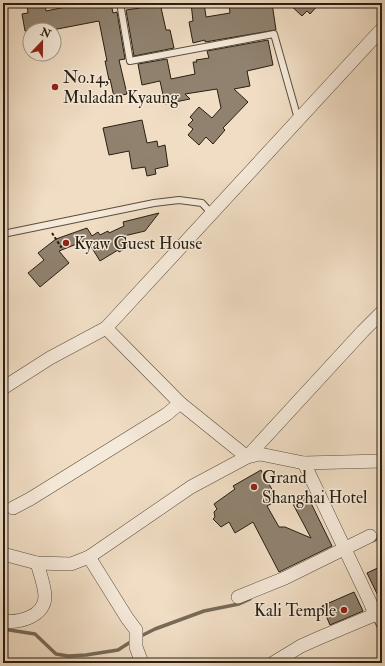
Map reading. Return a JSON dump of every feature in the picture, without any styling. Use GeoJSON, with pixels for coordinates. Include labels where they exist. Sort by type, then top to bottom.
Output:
{"type":"FeatureCollection","features":[{"type":"Feature","properties":{"kind":"street"},"geometry":{"type":"LineString","coordinates":[[3,388],[50,358],[106,328],[382,29]]}},
{"type":"Feature","properties":{"kind":"street"},"geometry":{"type":"LineString","coordinates":[[247,457],[382,312]]}},
{"type":"Feature","properties":{"kind":"street"},"geometry":{"type":"LineString","coordinates":[[106,328],[180,403],[247,457]]}},
{"type":"Feature","properties":{"kind":"street"},"geometry":{"type":"LineString","coordinates":[[13,508],[167,414],[180,403]]}},
{"type":"Feature","properties":{"kind":"street"},"geometry":{"type":"LineString","coordinates":[[3,554],[38,563],[71,564],[89,557],[191,487],[247,457],[260,454],[304,463],[382,461]]}},
{"type":"Feature","properties":{"kind":"street"},"geometry":{"type":"LineString","coordinates":[[273,663],[301,646],[378,613],[370,602],[304,463]]}},
{"type":"Feature","properties":{"kind":"street"},"geometry":{"type":"LineString","coordinates":[[238,597],[285,578],[370,536]]}},
{"type":"Feature","properties":{"kind":"street"},"geometry":{"type":"LineString","coordinates":[[89,557],[136,630],[136,647],[142,663]]}},
{"type":"Feature","properties":{"kind":"street"},"geometry":{"type":"LineString","coordinates":[[3,621],[8,622],[27,619],[38,613],[43,606],[45,597],[38,563]]}},
{"type":"Feature","properties":{"kind":"lane"},"geometry":{"type":"LineString","coordinates":[[120,3],[130,61],[274,34],[298,119]]}},
{"type":"Feature","properties":{"kind":"lane"},"geometry":{"type":"LineString","coordinates":[[3,234],[154,203],[179,200],[202,203],[211,213]]}},
{"type":"Feature","properties":{"kind":"lane"},"geometry":{"type":"LineString","coordinates":[[378,613],[382,629]]}},
{"type":"Feature","properties":{"kind":"path"},"geometry":{"type":"LineString","coordinates":[[47,225],[61,246],[64,244]]}},
{"type":"Feature","properties":{"kind":"building"},"geometry":{"type":"Polygon","coordinates":[[[27,3],[45,3],[46,11],[80,4],[81,6],[111,3],[113,13],[117,12],[125,59],[119,60],[127,94],[114,97],[105,61],[107,61],[99,21],[62,28],[62,22],[23,22],[22,14],[28,13],[27,3]]]}},
{"type":"Feature","properties":{"kind":"building"},"geometry":{"type":"Polygon","coordinates":[[[139,3],[160,3],[166,30],[170,30],[174,48],[134,56],[126,10],[140,8],[139,3]]]}},
{"type":"Feature","properties":{"kind":"building"},"geometry":{"type":"Polygon","coordinates":[[[191,3],[204,3],[206,17],[230,13],[229,4],[272,3],[276,30],[193,43],[189,22],[193,21],[191,3]]]}},
{"type":"Feature","properties":{"kind":"building"},"geometry":{"type":"Polygon","coordinates":[[[288,3],[320,3],[310,14],[307,11],[302,16],[288,3]]]}},
{"type":"Feature","properties":{"kind":"building"},"geometry":{"type":"Polygon","coordinates":[[[268,40],[273,65],[247,71],[250,86],[234,89],[248,102],[223,128],[225,130],[213,144],[206,137],[199,145],[188,135],[193,129],[188,125],[193,120],[190,117],[199,107],[212,118],[221,108],[217,89],[185,94],[190,99],[165,104],[160,81],[142,85],[138,64],[167,59],[171,79],[195,74],[193,62],[197,62],[196,60],[209,58],[207,51],[268,40]]]}},
{"type":"Feature","properties":{"kind":"building"},"geometry":{"type":"Polygon","coordinates":[[[142,120],[147,143],[157,141],[158,147],[165,145],[168,166],[155,169],[156,174],[147,176],[145,167],[132,169],[129,151],[109,155],[103,128],[142,120]]]}},
{"type":"Feature","properties":{"kind":"building"},"geometry":{"type":"Polygon","coordinates":[[[159,213],[145,231],[124,236],[129,246],[119,252],[118,250],[100,261],[87,240],[59,251],[69,263],[40,287],[28,273],[44,260],[38,253],[56,239],[87,228],[92,236],[98,232],[100,235],[108,231],[109,233],[124,226],[123,222],[159,213]]]}},
{"type":"Feature","properties":{"kind":"building"},"geometry":{"type":"Polygon","coordinates":[[[261,470],[278,500],[267,506],[279,527],[285,527],[311,538],[293,504],[308,497],[332,546],[279,572],[253,522],[235,533],[229,522],[221,527],[213,519],[215,517],[214,512],[217,509],[214,504],[235,489],[233,486],[261,470]]]}},
{"type":"Feature","properties":{"kind":"building"},"geometry":{"type":"Polygon","coordinates":[[[382,566],[382,604],[367,573],[382,566]]]}},
{"type":"Feature","properties":{"kind":"building"},"geometry":{"type":"Polygon","coordinates":[[[354,592],[363,611],[330,625],[322,606],[354,592]]]}},
{"type":"Feature","properties":{"kind":"waterway"},"geometry":{"type":"LineString","coordinates":[[372,541],[382,537]]}},
{"type":"Feature","properties":{"kind":"waterway"},"geometry":{"type":"LineString","coordinates":[[139,637],[155,629],[204,611],[239,604],[250,599]]}},
{"type":"Feature","properties":{"kind":"waterway"},"geometry":{"type":"LineString","coordinates":[[3,629],[35,634],[56,654],[68,656],[118,650],[132,641]]}},
{"type":"Feature","properties":{"kind":"place","name":"No.14, Muladan Kyaung"},"geometry":{"type":"Point","coordinates":[55,87]}},
{"type":"Feature","properties":{"kind":"place","name":"Kyaw Guest House"},"geometry":{"type":"Point","coordinates":[66,243]}},
{"type":"Feature","properties":{"kind":"place","name":"Grand Shanghai Hotel"},"geometry":{"type":"Point","coordinates":[254,487]}},
{"type":"Feature","properties":{"kind":"place","name":"Kali Temple"},"geometry":{"type":"Point","coordinates":[344,610]}}]}
